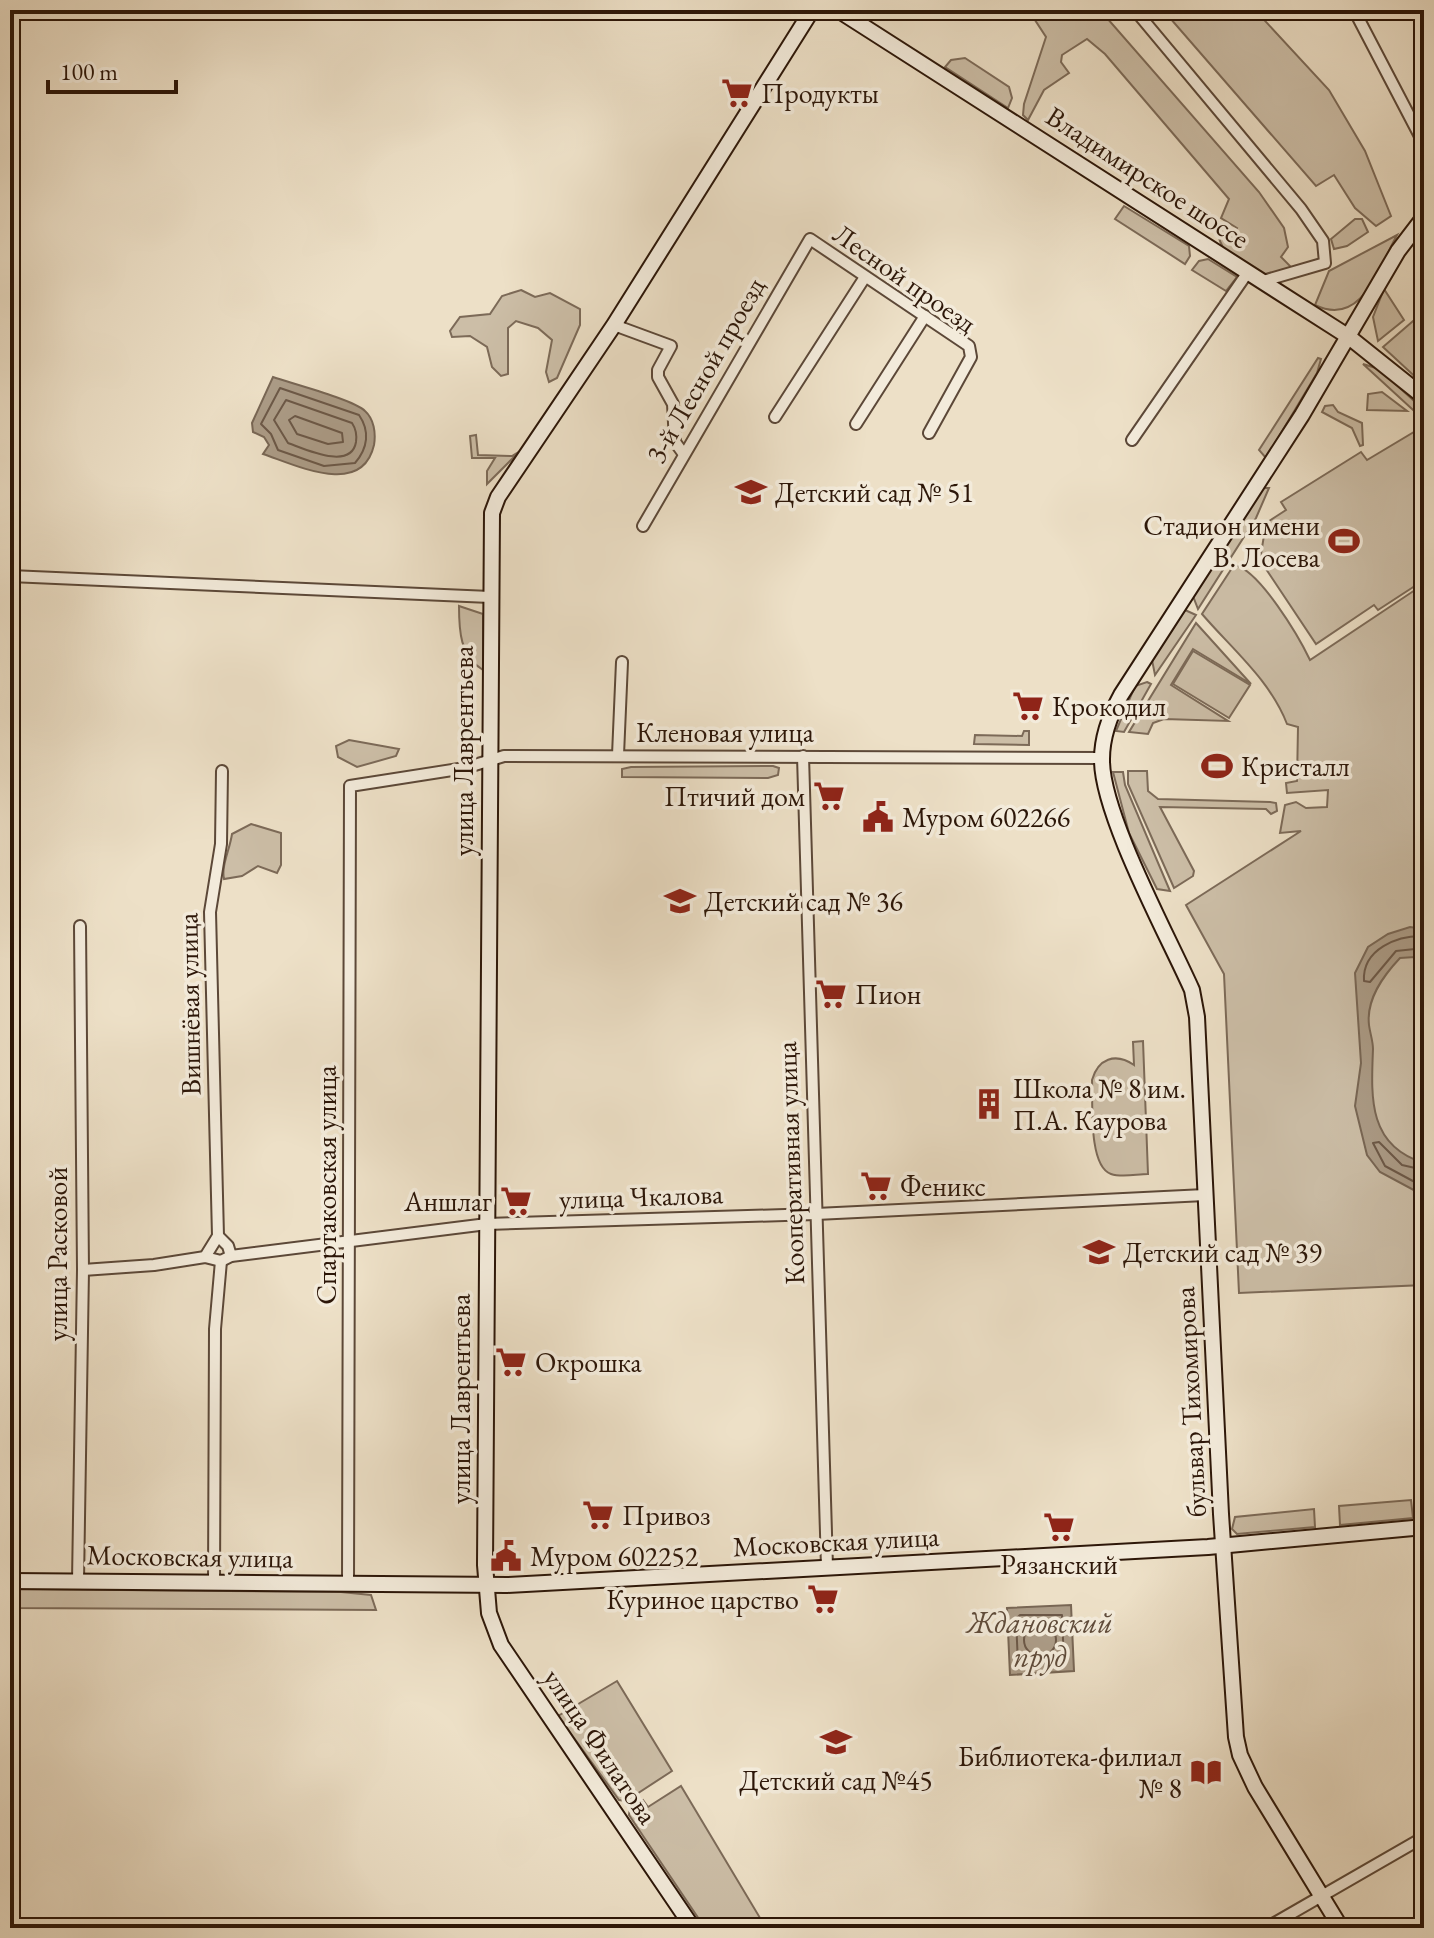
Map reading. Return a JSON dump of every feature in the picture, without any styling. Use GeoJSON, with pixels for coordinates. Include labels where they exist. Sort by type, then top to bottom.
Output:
{"type":"FeatureCollection","features":[{"type":"Feature","properties":{"kind":"street","name":"улица Лаврентьева"},"geometry":{"type":"LineString","coordinates":[[486,1585],[492,513],[498,497],[614,325],[812,10]]}},
{"type":"Feature","properties":{"kind":"street","name":"Владимирское шоссе"},"geometry":{"type":"LineString","coordinates":[[838,10],[1349,337],[1424,397]]}},
{"type":"Feature","properties":{"kind":"street"},"geometry":{"type":"LineString","coordinates":[[1135,10],[1301,209],[1323,241],[1325,263],[1263,281]]}},
{"type":"Feature","properties":{"kind":"street"},"geometry":{"type":"LineString","coordinates":[[1354,10],[1424,144]]}},
{"type":"Feature","properties":{"kind":"street","name":"бульвар Тихомирова"},"geometry":{"type":"LineString","coordinates":[[1341,1928],[1255,1787],[1240,1755],[1233,1712],[1192,990],[1122,835],[1102,758],[1108,721],[1121,695],[1349,337],[1398,251],[1424,217]]}},
{"type":"Feature","properties":{"kind":"street","name":"Лесной проезд"},"geometry":{"type":"LineString","coordinates":[[810,239],[969,346],[971,357],[929,433]]}},
{"type":"Feature","properties":{"kind":"street","name":"3-й Лесной проезд"},"geometry":{"type":"LineString","coordinates":[[643,526],[810,239]]}},
{"type":"Feature","properties":{"kind":"street"},"geometry":{"type":"LineString","coordinates":[[1132,440],[1248,272]]}},
{"type":"Feature","properties":{"kind":"street"},"geometry":{"type":"LineString","coordinates":[[775,417],[865,277]]}},
{"type":"Feature","properties":{"kind":"street"},"geometry":{"type":"LineString","coordinates":[[856,424],[925,316]]}},
{"type":"Feature","properties":{"kind":"street"},"geometry":{"type":"LineString","coordinates":[[614,325],[671,346],[658,377],[673,404],[673,432],[683,453]]}},
{"type":"Feature","properties":{"kind":"street"},"geometry":{"type":"LineString","coordinates":[[10,576],[490,597]]}},
{"type":"Feature","properties":{"kind":"street"},"geometry":{"type":"LineString","coordinates":[[618,755],[622,662]]}},
{"type":"Feature","properties":{"kind":"street","name":"Кленовая улица"},"geometry":{"type":"LineString","coordinates":[[350,786],[465,768],[504,756],[1102,758]]}},
{"type":"Feature","properties":{"kind":"street","name":"Кооперативная улица"},"geometry":{"type":"LineString","coordinates":[[803,756],[827,1567]]}},
{"type":"Feature","properties":{"kind":"street","name":"Вишнёвая улица"},"geometry":{"type":"LineString","coordinates":[[218,1236],[210,912],[221,844],[222,771]]}},
{"type":"Feature","properties":{"kind":"street","name":"Спартаковская улица"},"geometry":{"type":"LineString","coordinates":[[348,1584],[350,786]]}},
{"type":"Feature","properties":{"kind":"street","name":"улица Расковой"},"geometry":{"type":"LineString","coordinates":[[78,1581],[83,1270],[80,926]]}},
{"type":"Feature","properties":{"kind":"street","name":"улица Чкалова"},"geometry":{"type":"LineString","coordinates":[[83,1270],[154,1265],[205,1257],[226,1259],[487,1224],[816,1214],[1205,1195]]}},
{"type":"Feature","properties":{"kind":"street"},"geometry":{"type":"LineString","coordinates":[[205,1257],[218,1236],[228,1246],[215,1329],[214,1583]]}},
{"type":"Feature","properties":{"kind":"street","name":"Московская улица"},"geometry":{"type":"LineString","coordinates":[[10,1581],[486,1585],[1223,1546],[1424,1527]]}},
{"type":"Feature","properties":{"kind":"street","name":"улица Филатова"},"geometry":{"type":"LineString","coordinates":[[486,1585],[489,1613],[501,1645],[693,1928]]}},
{"type":"Feature","properties":{"kind":"street"},"geometry":{"type":"LineString","coordinates":[[1266,1928],[1424,1837]]}},
{"type":"Feature","properties":{"kind":"shaded area"},"geometry":{"type":"Polygon","coordinates":[[[1004,10],[1100,10],[1259,192],[1284,228],[1288,247],[1281,257],[1293,269],[1261,275],[1224,249],[1218,233],[1219,223],[1235,232],[1237,228],[1221,218],[1229,199],[1105,54],[1087,39],[1062,55],[1061,62],[1069,73],[1044,90],[1028,120],[1023,115],[1024,104],[1046,37],[1031,14],[1004,10]]]}},
{"type":"Feature","properties":{"kind":"shaded area"},"geometry":{"type":"Polygon","coordinates":[[[1163,10],[1255,10],[1329,90],[1365,151],[1391,216],[1376,226],[1355,208],[1334,175],[1316,186],[1163,10]]]}},
{"type":"Feature","properties":{"kind":"shaded area"},"geometry":{"type":"Polygon","coordinates":[[[965,58],[1009,87],[1012,98],[1008,108],[945,67],[951,60],[965,58]]]}},
{"type":"Feature","properties":{"kind":"shaded area"},"geometry":{"type":"Polygon","coordinates":[[[1124,206],[1189,246],[1190,256],[1185,264],[1115,219],[1124,206]]]}},
{"type":"Feature","properties":{"kind":"shaded area"},"geometry":{"type":"Polygon","coordinates":[[[1355,219],[1362,219],[1368,232],[1347,246],[1334,249],[1331,239],[1355,219]]]}},
{"type":"Feature","properties":{"kind":"shaded area"},"geometry":{"type":"Polygon","coordinates":[[[1397,235],[1376,277],[1357,301],[1345,308],[1331,310],[1315,305],[1329,271],[1397,235]]]}},
{"type":"Feature","properties":{"kind":"shaded area"},"geometry":{"type":"Polygon","coordinates":[[[1208,259],[1237,277],[1226,291],[1192,270],[1199,261],[1208,259]]]}},
{"type":"Feature","properties":{"kind":"shaded area"},"geometry":{"type":"Polygon","coordinates":[[[1384,289],[1404,320],[1378,341],[1373,317],[1384,289]]]}},
{"type":"Feature","properties":{"kind":"shaded area"},"geometry":{"type":"Polygon","coordinates":[[[521,290],[535,297],[550,293],[580,309],[580,325],[557,378],[549,382],[546,372],[552,340],[538,328],[516,321],[508,328],[508,374],[501,376],[492,367],[487,347],[470,336],[452,337],[450,331],[460,317],[490,314],[502,296],[521,290]]]}},
{"type":"Feature","properties":{"kind":"shaded area"},"geometry":{"type":"Polygon","coordinates":[[[1420,315],[1424,321],[1424,385],[1383,347],[1420,315]]]}},
{"type":"Feature","properties":{"kind":"shaded area"},"geometry":{"type":"Polygon","coordinates":[[[1318,358],[1321,359],[1317,373],[1266,458],[1259,450],[1318,358]]]}},
{"type":"Feature","properties":{"kind":"shaded area"},"geometry":{"type":"Polygon","coordinates":[[[1363,364],[1379,369],[1424,410],[1424,420],[1363,364]]]}},
{"type":"Feature","properties":{"kind":"shaded area"},"geometry":{"type":"Polygon","coordinates":[[[1382,392],[1407,411],[1367,410],[1368,394],[1382,392]]]}},
{"type":"Feature","properties":{"kind":"shaded area"},"geometry":{"type":"Polygon","coordinates":[[[1333,405],[1338,412],[1362,423],[1363,445],[1360,446],[1352,428],[1322,412],[1325,406],[1333,405]]]}},
{"type":"Feature","properties":{"kind":"shaded area","name":"Стадион имени В. Лосева"},"geometry":{"type":"Polygon","coordinates":[[[1424,426],[1424,580],[1378,610],[1374,605],[1316,644],[1260,560],[1266,523],[1286,510],[1281,502],[1361,452],[1367,460],[1424,426]]]}},
{"type":"Feature","properties":{"kind":"shaded area"},"geometry":{"type":"Polygon","coordinates":[[[476,435],[478,455],[512,456],[520,451],[487,484],[487,471],[495,458],[472,458],[470,436],[476,435]]]}},
{"type":"Feature","properties":{"kind":"shaded area"},"geometry":{"type":"Polygon","coordinates":[[[1262,488],[1269,488],[1256,518],[1198,609],[1193,596],[1262,488]]]}},
{"type":"Feature","properties":{"kind":"shaded area"},"geometry":{"type":"Polygon","coordinates":[[[1234,565],[1244,569],[1266,591],[1288,621],[1310,660],[1424,584],[1424,1285],[1239,1293],[1224,974],[1186,905],[1301,831],[1280,833],[1285,805],[1296,802],[1306,808],[1327,807],[1328,790],[1287,793],[1286,783],[1297,781],[1298,727],[1287,724],[1261,679],[1202,614],[1234,565]]]}},
{"type":"Feature","properties":{"kind":"shaded area"},"geometry":{"type":"Polygon","coordinates":[[[459,606],[483,614],[483,670],[465,650],[459,606]]]}},
{"type":"Feature","properties":{"kind":"shaded area"},"geometry":{"type":"Polygon","coordinates":[[[1185,610],[1196,615],[1155,675],[1152,660],[1185,610]]]}},
{"type":"Feature","properties":{"kind":"shaded area"},"geometry":{"type":"Polygon","coordinates":[[[1196,623],[1251,684],[1193,649],[1171,685],[1228,721],[1164,719],[1153,723],[1148,734],[1129,732],[1196,623]]]}},
{"type":"Feature","properties":{"kind":"shaded area"},"geometry":{"type":"Polygon","coordinates":[[[1193,651],[1250,685],[1229,718],[1173,684],[1193,651]]]}},
{"type":"Feature","properties":{"kind":"shaded area"},"geometry":{"type":"Polygon","coordinates":[[[1147,682],[1151,684],[1124,732],[1116,731],[1135,686],[1147,682]]]}},
{"type":"Feature","properties":{"kind":"shaded area"},"geometry":{"type":"Polygon","coordinates":[[[1024,731],[1029,731],[1029,745],[974,744],[975,735],[1022,736],[1024,731]]]}},
{"type":"Feature","properties":{"kind":"shaded area"},"geometry":{"type":"Polygon","coordinates":[[[349,740],[399,749],[396,756],[357,767],[338,757],[336,746],[349,740]]]}},
{"type":"Feature","properties":{"kind":"shaded area"},"geometry":{"type":"Polygon","coordinates":[[[631,767],[779,768],[778,775],[768,778],[622,777],[622,769],[631,767]]]}},
{"type":"Feature","properties":{"kind":"shaded area"},"geometry":{"type":"Polygon","coordinates":[[[1128,771],[1147,771],[1148,791],[1158,799],[1270,802],[1276,803],[1277,811],[1271,814],[1266,809],[1160,807],[1194,871],[1193,876],[1174,888],[1128,784],[1128,771]]]}},
{"type":"Feature","properties":{"kind":"shaded area"},"geometry":{"type":"Polygon","coordinates":[[[1113,772],[1123,772],[1125,785],[1170,891],[1157,889],[1129,833],[1113,772]]]}},
{"type":"Feature","properties":{"kind":"shaded area"},"geometry":{"type":"Polygon","coordinates":[[[251,824],[281,833],[281,865],[277,873],[258,866],[242,876],[224,879],[232,834],[251,824]]]}},
{"type":"Feature","properties":{"kind":"shaded area"},"geometry":{"type":"Polygon","coordinates":[[[1143,1041],[1148,1174],[1115,1175],[1104,1169],[1095,1147],[1092,1080],[1098,1067],[1108,1060],[1120,1059],[1134,1065],[1133,1042],[1143,1041]]]}},
{"type":"Feature","properties":{"kind":"shaded area"},"geometry":{"type":"Polygon","coordinates":[[[1411,1500],[1413,1518],[1340,1525],[1339,1506],[1411,1500]]]}},
{"type":"Feature","properties":{"kind":"shaded area"},"geometry":{"type":"Polygon","coordinates":[[[1314,1509],[1315,1527],[1237,1534],[1232,1529],[1235,1517],[1314,1509]]]}},
{"type":"Feature","properties":{"kind":"shaded area"},"geometry":{"type":"Polygon","coordinates":[[[10,1589],[341,1592],[371,1595],[376,1610],[10,1608],[10,1589]]]}},
{"type":"Feature","properties":{"kind":"shaded area"},"geometry":{"type":"Polygon","coordinates":[[[617,1681],[672,1771],[626,1801],[619,1800],[558,1716],[617,1681]]]}},
{"type":"Feature","properties":{"kind":"shaded area"},"geometry":{"type":"Polygon","coordinates":[[[681,1786],[766,1928],[705,1928],[629,1815],[630,1808],[643,1800],[648,1807],[681,1786]]]}},
{"type":"Feature","properties":{"kind":"water"},"geometry":{"type":"Polygon","coordinates":[[[273,377],[336,397],[365,411],[372,422],[375,436],[367,461],[356,470],[326,474],[263,454],[269,445],[264,437],[253,432],[252,423],[273,377]]]}},
{"type":"Feature","properties":{"kind":"water"},"geometry":{"type":"Polygon","coordinates":[[[1410,927],[1424,929],[1424,961],[1415,957],[1400,958],[1373,997],[1369,1025],[1373,1046],[1373,1102],[1377,1118],[1392,1145],[1424,1163],[1423,1195],[1380,1172],[1367,1155],[1355,1106],[1361,1063],[1355,973],[1368,947],[1388,934],[1410,927]]]}},
{"type":"Feature","properties":{"kind":"water","name":"Ждановский пруд"},"geometry":{"type":"Polygon","coordinates":[[[1071,1605],[1074,1671],[1010,1675],[1007,1608],[1071,1605]]]}},
{"type":"Feature","properties":{"kind":"place","name":"Продукты"},"geometry":{"type":"Point","coordinates":[737,93]}},
{"type":"Feature","properties":{"kind":"place","name":"Детский сад № 51"},"geometry":{"type":"Point","coordinates":[751,492]}},
{"type":"Feature","properties":{"kind":"place","name":"Стадион имени В. Лосева"},"geometry":{"type":"Point","coordinates":[1344,541]}},
{"type":"Feature","properties":{"kind":"place","name":"Крокодил"},"geometry":{"type":"Point","coordinates":[1028,706]}},
{"type":"Feature","properties":{"kind":"place","name":"Кристалл"},"geometry":{"type":"Point","coordinates":[1217,766]}},
{"type":"Feature","properties":{"kind":"place","name":"Птичий дом"},"geometry":{"type":"Point","coordinates":[829,796]}},
{"type":"Feature","properties":{"kind":"place","name":"Муром 602266"},"geometry":{"type":"Point","coordinates":[878,817]}},
{"type":"Feature","properties":{"kind":"place","name":"Детский сад № 36"},"geometry":{"type":"Point","coordinates":[680,901]}},
{"type":"Feature","properties":{"kind":"place","name":"Пион"},"geometry":{"type":"Point","coordinates":[831,994]}},
{"type":"Feature","properties":{"kind":"place","name":"Школа № 8 им. П.А. Каурова"},"geometry":{"type":"Point","coordinates":[989,1104]}},
{"type":"Feature","properties":{"kind":"place","name":"Феникс"},"geometry":{"type":"Point","coordinates":[876,1186]}},
{"type":"Feature","properties":{"kind":"place","name":"Аншлаг"},"geometry":{"type":"Point","coordinates":[516,1201]}},
{"type":"Feature","properties":{"kind":"place","name":"Детский сад № 39"},"geometry":{"type":"Point","coordinates":[1099,1252]}},
{"type":"Feature","properties":{"kind":"place","name":"Окрошка"},"geometry":{"type":"Point","coordinates":[511,1362]}},
{"type":"Feature","properties":{"kind":"place","name":"Привоз"},"geometry":{"type":"Point","coordinates":[598,1515]}},
{"type":"Feature","properties":{"kind":"place","name":"Рязанский"},"geometry":{"type":"Point","coordinates":[1059,1527]}},
{"type":"Feature","properties":{"kind":"place","name":"Муром 602252"},"geometry":{"type":"Point","coordinates":[506,1556]}},
{"type":"Feature","properties":{"kind":"place","name":"Куриное царство"},"geometry":{"type":"Point","coordinates":[823,1599]}},
{"type":"Feature","properties":{"kind":"place","name":"Детский сад №45"},"geometry":{"type":"Point","coordinates":[836,1742]}},
{"type":"Feature","properties":{"kind":"place","name":"Библиотека-филиал № 8"},"geometry":{"type":"Point","coordinates":[1206,1772]}}]}
